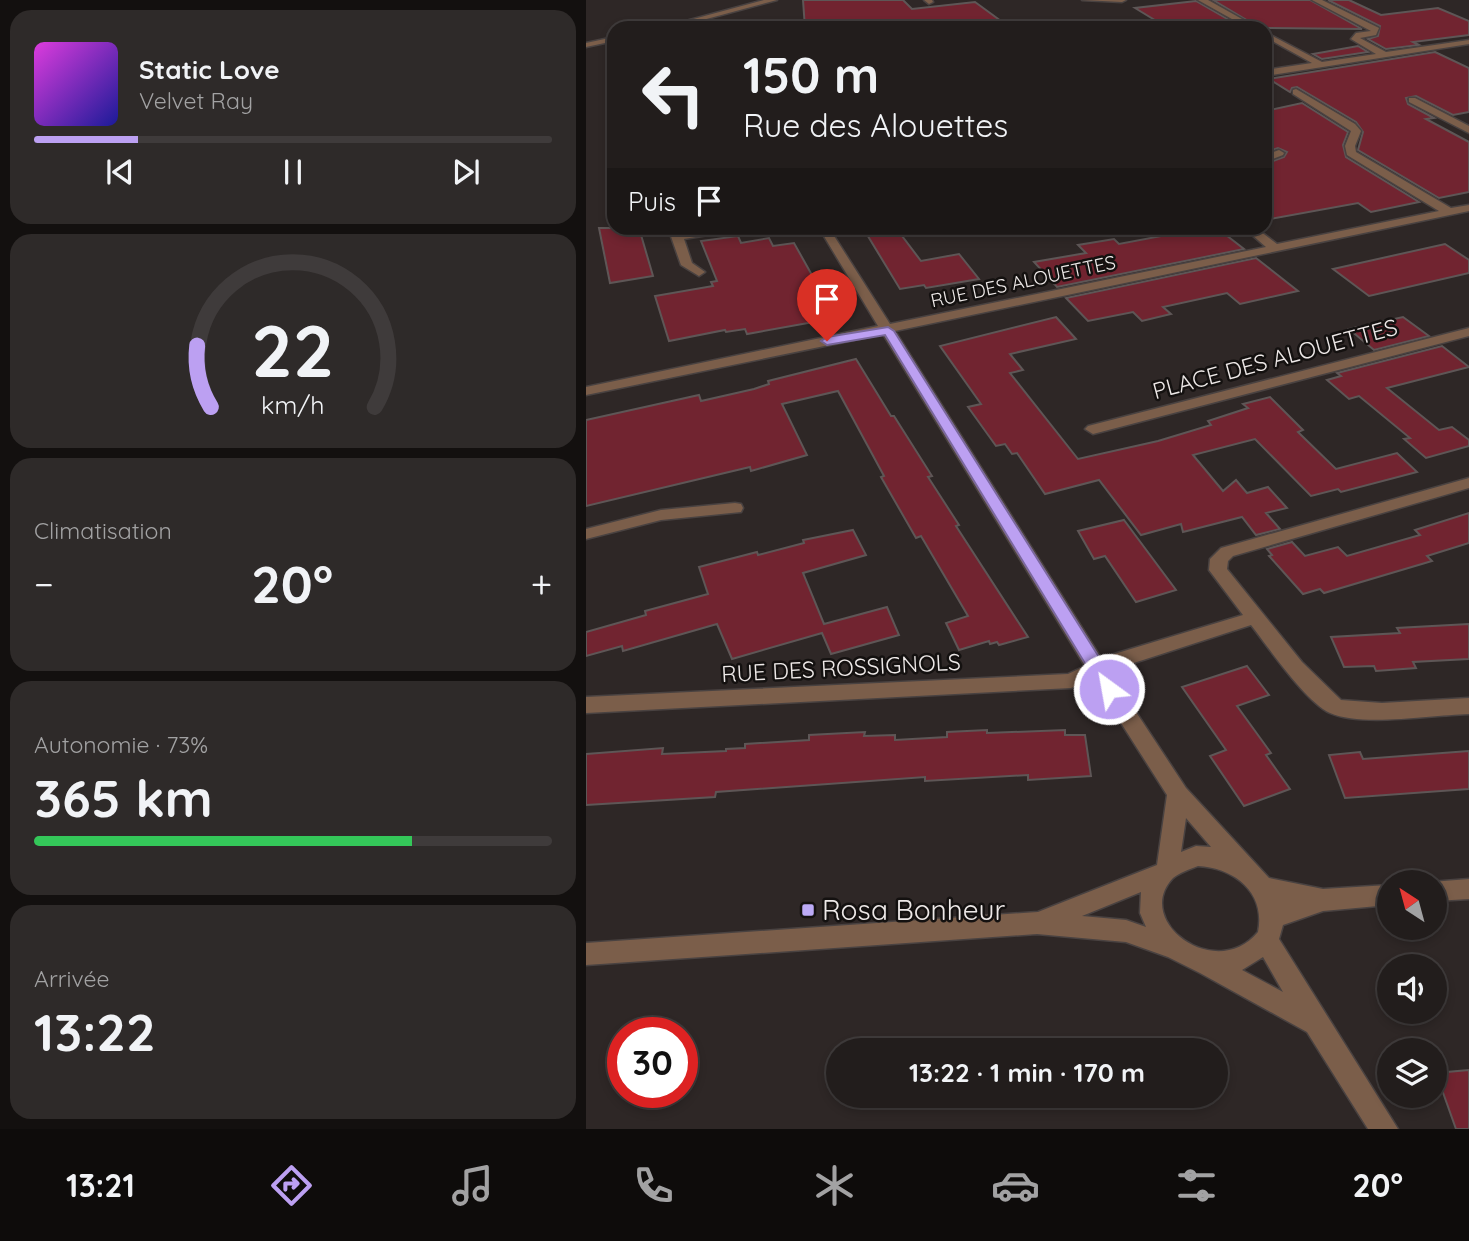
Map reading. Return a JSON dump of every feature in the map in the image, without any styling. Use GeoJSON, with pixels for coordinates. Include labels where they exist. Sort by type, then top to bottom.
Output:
{"type":"FeatureCollection","features":[{"type":"Feature","properties":{"kind":"street"},"geometry":{"type":"LineString","coordinates":[[694,21],[773,0]]}},
{"type":"Feature","properties":{"kind":"street"},"geometry":{"type":"LineString","coordinates":[[1086,0],[1122,0]]}},
{"type":"Feature","properties":{"kind":"street"},"geometry":{"type":"LineString","coordinates":[[1202,0],[1241,21]]}},
{"type":"Feature","properties":{"kind":"street"},"geometry":{"type":"LineString","coordinates":[[1316,0],[1376,30],[1359,35],[1355,39],[1385,55]]}},
{"type":"Feature","properties":{"kind":"street"},"geometry":{"type":"LineString","coordinates":[[1272,38],[1322,65]]}},
{"type":"Feature","properties":{"kind":"street"},"geometry":{"type":"LineString","coordinates":[[586,45],[607,40]]}},
{"type":"Feature","properties":{"kind":"street"},"geometry":{"type":"LineString","coordinates":[[1272,73],[1469,42]]}},
{"type":"Feature","properties":{"kind":"street"},"geometry":{"type":"LineString","coordinates":[[1296,92],[1352,126],[1356,131],[1350,146],[1351,153],[1449,212]]}},
{"type":"Feature","properties":{"kind":"street"},"geometry":{"type":"LineString","coordinates":[[1412,100],[1469,130]]}},
{"type":"Feature","properties":{"kind":"street"},"geometry":{"type":"LineString","coordinates":[[1272,156],[1279,153]]}},
{"type":"Feature","properties":{"kind":"street","name":"RUE DES ALOUETTES"},"geometry":{"type":"LineString","coordinates":[[586,391],[888,331],[944,316],[1469,208]]}},
{"type":"Feature","properties":{"kind":"street"},"geometry":{"type":"LineString","coordinates":[[676,235],[687,265],[699,272]]}},
{"type":"Feature","properties":{"kind":"street"},"geometry":{"type":"LineString","coordinates":[[828,235],[1096,667],[1178,794],[1262,887],[1270,902],[1269,929],[1316,1023],[1384,1129]]}},
{"type":"Feature","properties":{"kind":"street"},"geometry":{"type":"LineString","coordinates":[[1258,235],[1276,248]]}},
{"type":"Feature","properties":{"kind":"street","name":"PLACE DES ALOUETTES"},"geometry":{"type":"LineString","coordinates":[[1093,429],[1469,332]]}},
{"type":"Feature","properties":{"kind":"street"},"geometry":{"type":"LineString","coordinates":[[1469,483],[1227,552],[1219,559],[1218,570],[1253,618],[1332,706],[1355,710],[1469,706]]}},
{"type":"Feature","properties":{"kind":"street"},"geometry":{"type":"LineString","coordinates":[[586,534],[661,515],[735,508]]}},
{"type":"Feature","properties":{"kind":"street","name":"RUE DES ROSSIGNOLS"},"geometry":{"type":"LineString","coordinates":[[586,705],[1071,681],[1096,667],[1253,618]]}},
{"type":"Feature","properties":{"kind":"street"},"geometry":{"type":"LineString","coordinates":[[1169,946],[1157,932],[1151,916],[1150,900],[1153,885],[1165,870],[1178,794]]}},
{"type":"Feature","properties":{"kind":"street"},"geometry":{"type":"LineString","coordinates":[[1037,923],[1087,905],[1188,858],[1212,856],[1243,868]]}},
{"type":"Feature","properties":{"kind":"street"},"geometry":{"type":"LineString","coordinates":[[1262,887],[1323,900],[1377,896]]}},
{"type":"Feature","properties":{"kind":"street"},"geometry":{"type":"LineString","coordinates":[[1447,890],[1469,888]]}},
{"type":"Feature","properties":{"kind":"street"},"geometry":{"type":"LineString","coordinates":[[1209,965],[1232,964],[1249,957],[1269,929],[1323,900]]}},
{"type":"Feature","properties":{"kind":"street"},"geometry":{"type":"LineString","coordinates":[[586,954],[1037,923],[1126,931],[1169,946],[1209,965],[1316,1023]]}},
{"type":"Feature","properties":{"kind":"building"},"geometry":{"type":"Polygon","coordinates":[[[803,0],[903,0],[912,9],[975,2],[1001,21],[804,21],[803,0]]]}},
{"type":"Feature","properties":{"kind":"building"},"geometry":{"type":"Polygon","coordinates":[[[1213,0],[1310,0],[1362,29],[1272,28],[1272,21],[1248,21],[1213,0]]]}},
{"type":"Feature","properties":{"kind":"building"},"geometry":{"type":"Polygon","coordinates":[[[1328,0],[1349,0],[1381,15],[1438,8],[1469,21],[1469,35],[1413,42],[1419,45],[1386,49],[1368,39],[1378,36],[1380,26],[1328,0]]]}},
{"type":"Feature","properties":{"kind":"building"},"geometry":{"type":"Polygon","coordinates":[[[1196,1],[1231,21],[1156,21],[1135,8],[1196,1]]]}},
{"type":"Feature","properties":{"kind":"building"},"geometry":{"type":"Polygon","coordinates":[[[1358,46],[1368,52],[1322,59],[1313,54],[1358,46]]]}},
{"type":"Feature","properties":{"kind":"building"},"geometry":{"type":"Polygon","coordinates":[[[1435,52],[1469,68],[1469,112],[1453,115],[1416,96],[1406,98],[1408,104],[1434,118],[1426,119],[1469,142],[1469,192],[1439,198],[1358,150],[1363,132],[1356,122],[1297,87],[1290,92],[1272,79],[1435,52]]]}},
{"type":"Feature","properties":{"kind":"building"},"geometry":{"type":"Polygon","coordinates":[[[1302,103],[1348,132],[1343,145],[1346,157],[1419,202],[1371,212],[1358,203],[1272,219],[1272,161],[1284,157],[1287,152],[1278,148],[1272,150],[1272,109],[1302,103]]]}},
{"type":"Feature","properties":{"kind":"building"},"geometry":{"type":"Polygon","coordinates":[[[599,228],[607,228],[607,235],[641,235],[653,276],[610,283],[599,228]]]}},
{"type":"Feature","properties":{"kind":"building"},"geometry":{"type":"Polygon","coordinates":[[[867,235],[901,235],[921,261],[959,254],[979,279],[926,288],[924,285],[900,289],[867,235]]]}},
{"type":"Feature","properties":{"kind":"building"},"geometry":{"type":"Polygon","coordinates":[[[1167,235],[1226,235],[1244,249],[1057,287],[1034,262],[1086,253],[1078,245],[1114,239],[1119,244],[1167,235]]]}},
{"type":"Feature","properties":{"kind":"building"},"geometry":{"type":"Polygon","coordinates":[[[738,236],[741,243],[769,238],[773,246],[794,243],[836,318],[747,334],[745,329],[725,330],[669,341],[655,296],[713,286],[711,282],[717,281],[701,241],[738,236]]]}},
{"type":"Feature","properties":{"kind":"building"},"geometry":{"type":"Polygon","coordinates":[[[1445,244],[1469,260],[1469,273],[1369,296],[1333,269],[1445,244]]]}},
{"type":"Feature","properties":{"kind":"building"},"geometry":{"type":"Polygon","coordinates":[[[1256,258],[1298,291],[1240,304],[1227,293],[1163,307],[1171,314],[1142,321],[1133,312],[1088,321],[1066,298],[1256,258]]]}},
{"type":"Feature","properties":{"kind":"building"},"geometry":{"type":"Polygon","coordinates":[[[1056,317],[1076,339],[1010,354],[1023,370],[1010,373],[1078,459],[1158,441],[1211,425],[1208,421],[1248,408],[1243,404],[1270,397],[1303,430],[1298,432],[1336,469],[1397,453],[1417,472],[1341,492],[1338,489],[1311,496],[1255,439],[1193,455],[1223,491],[1236,480],[1247,493],[1268,487],[1287,508],[1266,513],[1280,529],[1256,535],[1242,517],[1183,532],[1181,524],[1141,535],[1099,480],[1045,494],[1017,453],[1012,454],[1005,444],[996,446],[968,407],[981,404],[940,346],[1056,317]]]}},
{"type":"Feature","properties":{"kind":"building"},"geometry":{"type":"Polygon","coordinates":[[[1403,317],[1429,336],[1374,350],[1349,329],[1403,317]]]}},
{"type":"Feature","properties":{"kind":"building"},"geometry":{"type":"Polygon","coordinates":[[[1442,346],[1469,367],[1387,388],[1439,430],[1452,427],[1469,440],[1469,446],[1426,458],[1404,439],[1410,438],[1359,396],[1349,399],[1327,380],[1341,376],[1337,373],[1442,346]]]}},
{"type":"Feature","properties":{"kind":"building"},"geometry":{"type":"Polygon","coordinates":[[[856,359],[932,476],[928,477],[959,525],[956,526],[1028,637],[999,645],[997,642],[990,644],[989,641],[959,650],[946,623],[968,616],[921,536],[916,538],[881,477],[884,476],[838,391],[782,404],[807,455],[751,471],[750,467],[586,506],[586,420],[699,395],[701,401],[754,389],[769,384],[768,381],[856,359]]]}},
{"type":"Feature","properties":{"kind":"building"},"geometry":{"type":"Polygon","coordinates":[[[1469,513],[1469,543],[1427,556],[1432,561],[1324,593],[1320,589],[1303,594],[1269,556],[1272,555],[1267,549],[1292,542],[1305,556],[1338,547],[1347,556],[1420,535],[1415,530],[1469,513]]]}},
{"type":"Feature","properties":{"kind":"building"},"geometry":{"type":"Polygon","coordinates":[[[1124,520],[1176,590],[1136,602],[1105,556],[1094,559],[1078,531],[1124,520]]]}},
{"type":"Feature","properties":{"kind":"building"},"geometry":{"type":"Polygon","coordinates":[[[853,530],[866,555],[803,573],[824,624],[887,607],[899,635],[831,654],[822,633],[732,659],[717,624],[623,651],[622,646],[586,656],[586,632],[646,615],[645,611],[708,594],[699,567],[757,552],[758,555],[804,543],[803,540],[853,530]]]}},
{"type":"Feature","properties":{"kind":"building"},"geometry":{"type":"Polygon","coordinates":[[[1469,624],[1469,659],[1413,662],[1416,668],[1376,671],[1374,666],[1344,667],[1331,637],[1400,633],[1397,628],[1469,624]]]}},
{"type":"Feature","properties":{"kind":"building"},"geometry":{"type":"Polygon","coordinates":[[[1247,666],[1269,695],[1237,706],[1271,753],[1266,755],[1290,789],[1244,806],[1210,756],[1226,750],[1182,687],[1247,666]]]}},
{"type":"Feature","properties":{"kind":"building"},"geometry":{"type":"Polygon","coordinates":[[[987,730],[987,733],[1065,730],[1065,735],[1085,735],[1091,776],[1028,780],[1028,775],[925,781],[925,777],[716,792],[715,797],[586,805],[586,754],[663,748],[662,754],[726,751],[745,748],[745,744],[809,740],[809,735],[865,732],[864,736],[895,735],[895,740],[947,737],[947,732],[987,730]]]}},
{"type":"Feature","properties":{"kind":"building"},"geometry":{"type":"Polygon","coordinates":[[[1469,751],[1469,789],[1345,798],[1329,755],[1360,752],[1363,759],[1469,751]]]}},
{"type":"Feature","properties":{"kind":"building"},"geometry":{"type":"Polygon","coordinates":[[[1469,1070],[1469,1129],[1456,1129],[1447,1104],[1447,1072],[1469,1070]]]}},
{"type":"Feature","properties":{"kind":"place","name":"Rosa Bonheur"},"geometry":{"type":"Point","coordinates":[808,910]}},
{"type":"Feature","properties":{"kind":"route"},"geometry":{"type":"LineString","coordinates":[[827,341],[888,331],[1109,689]]}}]}
